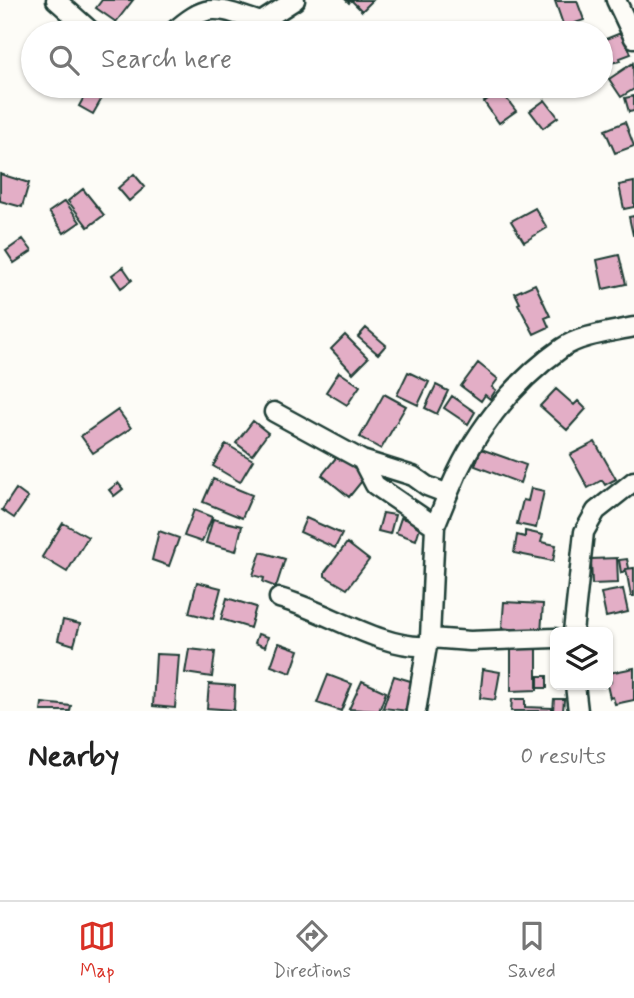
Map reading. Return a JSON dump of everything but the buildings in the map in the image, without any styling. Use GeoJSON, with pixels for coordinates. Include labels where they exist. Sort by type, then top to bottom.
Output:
{"type":"FeatureCollection","features":[{"type":"Feature","properties":{"kind":"street"},"geometry":{"type":"LineString","coordinates":[[56,0],[80,21]]}},
{"type":"Feature","properties":{"kind":"street"},"geometry":{"type":"LineString","coordinates":[[263,21],[295,0]]}},
{"type":"Feature","properties":{"kind":"street"},"geometry":{"type":"LineString","coordinates":[[616,0],[634,38]]}},
{"type":"Feature","properties":{"kind":"street"},"geometry":{"type":"LineString","coordinates":[[186,21],[199,10],[218,9],[258,21]]}},
{"type":"Feature","properties":{"kind":"street"},"geometry":{"type":"LineString","coordinates":[[416,711],[429,642],[435,526],[457,469],[485,423],[528,378],[564,347],[604,333],[634,327]]}},
{"type":"Feature","properties":{"kind":"street"},"geometry":{"type":"LineString","coordinates":[[274,412],[362,460],[413,476],[427,486],[447,494]]}},
{"type":"Feature","properties":{"kind":"street"},"geometry":{"type":"LineString","coordinates":[[362,460],[375,485],[435,526]]}},
{"type":"Feature","properties":{"kind":"street"},"geometry":{"type":"LineString","coordinates":[[574,627],[584,532],[596,511],[634,481]]}},
{"type":"Feature","properties":{"kind":"street"},"geometry":{"type":"LineString","coordinates":[[279,598],[312,608],[408,647],[429,642],[550,638]]}},
{"type":"Feature","properties":{"kind":"street"},"geometry":{"type":"LineString","coordinates":[[576,690],[578,711]]}}]}
